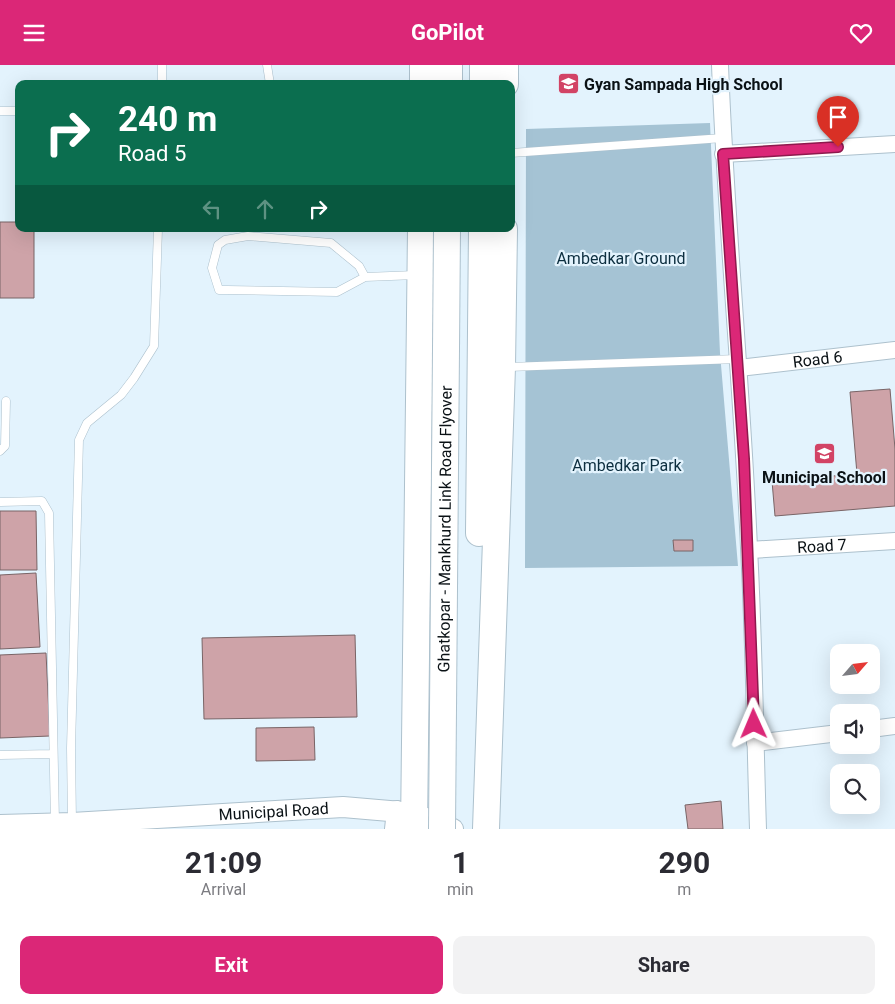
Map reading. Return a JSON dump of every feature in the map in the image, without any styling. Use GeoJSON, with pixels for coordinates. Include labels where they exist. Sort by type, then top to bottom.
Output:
{"type":"FeatureCollection","features":[{"type":"Feature","properties":{"kind":"highway"},"geometry":{"type":"LineString","coordinates":[[423,65],[423,80]]}},
{"type":"Feature","properties":{"kind":"highway"},"geometry":{"type":"LineString","coordinates":[[449,65],[449,80]]}},
{"type":"Feature","properties":{"kind":"highway"},"geometry":{"type":"LineString","coordinates":[[483,65],[483,80]]}},
{"type":"Feature","properties":{"kind":"highway"},"geometry":{"type":"LineString","coordinates":[[505,65],[505,80]]}},
{"type":"Feature","properties":{"kind":"highway"},"geometry":{"type":"LineString","coordinates":[[405,821],[421,232]]}},
{"type":"Feature","properties":{"kind":"highway","name":"Ghatkopar - Mankhurd Link Road Flyover"},"geometry":{"type":"LineString","coordinates":[[442,829],[447,232]]}},
{"type":"Feature","properties":{"kind":"highway","name":"Ghatkopar - Mankhurd Link Road Flyover"},"geometry":{"type":"LineString","coordinates":[[477,829],[482,232]]}},
{"type":"Feature","properties":{"kind":"highway"},"geometry":{"type":"LineString","coordinates":[[486,829],[502,367],[504,232]]}},
{"type":"Feature","properties":{"kind":"street"},"geometry":{"type":"LineString","coordinates":[[720,65],[723,154],[739,363],[750,550],[758,829]]}},
{"type":"Feature","properties":{"kind":"street"},"geometry":{"type":"LineString","coordinates":[[723,154],[895,144]]}},
{"type":"Feature","properties":{"kind":"street","name":"Road 6"},"geometry":{"type":"LineString","coordinates":[[739,363],[895,350]]}},
{"type":"Feature","properties":{"kind":"street","name":"Road 7"},"geometry":{"type":"LineString","coordinates":[[750,550],[895,541]]}},
{"type":"Feature","properties":{"kind":"street"},"geometry":{"type":"LineString","coordinates":[[880,728],[895,726]]}},
{"type":"Feature","properties":{"kind":"street"},"geometry":{"type":"LineString","coordinates":[[755,743],[830,734]]}},
{"type":"Feature","properties":{"kind":"street","name":"Municipal Road"},"geometry":{"type":"LineString","coordinates":[[0,825],[63,824],[343,807],[405,821],[453,829]]}},
{"type":"Feature","properties":{"kind":"lane"},"geometry":{"type":"LineString","coordinates":[[162,65],[162,80]]}},
{"type":"Feature","properties":{"kind":"lane"},"geometry":{"type":"LineString","coordinates":[[268,65],[270,80]]}},
{"type":"Feature","properties":{"kind":"lane"},"geometry":{"type":"LineString","coordinates":[[0,111],[15,111]]}},
{"type":"Feature","properties":{"kind":"lane"},"geometry":{"type":"LineString","coordinates":[[515,153],[723,138]]}},
{"type":"Feature","properties":{"kind":"lane"},"geometry":{"type":"LineString","coordinates":[[63,824],[71,748],[79,440],[87,423],[120,395],[144,365],[154,346],[158,232]]}},
{"type":"Feature","properties":{"kind":"lane"},"geometry":{"type":"LineString","coordinates":[[365,277],[359,266],[331,243],[248,236],[225,240],[218,245],[212,267],[219,290],[337,292],[365,277],[421,275]]}},
{"type":"Feature","properties":{"kind":"lane"},"geometry":{"type":"LineString","coordinates":[[502,367],[739,363]]}},
{"type":"Feature","properties":{"kind":"lane"},"geometry":{"type":"LineString","coordinates":[[0,451],[5,445],[6,401]]}},
{"type":"Feature","properties":{"kind":"lane"},"geometry":{"type":"LineString","coordinates":[[0,502],[42,501],[49,513],[53,754],[63,824]]}},
{"type":"Feature","properties":{"kind":"lane"},"geometry":{"type":"LineString","coordinates":[[0,755],[53,754]]}},
{"type":"Feature","properties":{"kind":"green space"},"geometry":{"type":"Polygon","coordinates":[[[710,123],[720,353],[738,566],[525,568],[526,129],[710,123]]]}},
{"type":"Feature","properties":{"kind":"building"},"geometry":{"type":"Polygon","coordinates":[[[0,222],[15,222],[15,232],[34,232],[34,298],[0,298],[0,222]]]}},
{"type":"Feature","properties":{"kind":"building"},"geometry":{"type":"Polygon","coordinates":[[[890,389],[895,449],[895,506],[775,516],[772,481],[857,474],[850,392],[890,389]]]}},
{"type":"Feature","properties":{"kind":"building"},"geometry":{"type":"Polygon","coordinates":[[[0,511],[36,511],[37,570],[0,570],[0,511]]]}},
{"type":"Feature","properties":{"kind":"building"},"geometry":{"type":"Polygon","coordinates":[[[673,540],[693,540],[693,551],[674,551],[673,540]]]}},
{"type":"Feature","properties":{"kind":"building"},"geometry":{"type":"Polygon","coordinates":[[[36,573],[40,647],[0,649],[0,575],[36,573]]]}},
{"type":"Feature","properties":{"kind":"building"},"geometry":{"type":"Polygon","coordinates":[[[355,635],[357,717],[204,719],[202,638],[355,635]]]}},
{"type":"Feature","properties":{"kind":"building"},"geometry":{"type":"Polygon","coordinates":[[[46,653],[50,736],[0,738],[0,655],[46,653]]]}},
{"type":"Feature","properties":{"kind":"building"},"geometry":{"type":"Polygon","coordinates":[[[314,727],[315,760],[256,761],[256,728],[314,727]]]}},
{"type":"Feature","properties":{"kind":"building"},"geometry":{"type":"Polygon","coordinates":[[[721,801],[723,829],[688,829],[685,805],[721,801]]]}},
{"type":"Feature","properties":{"kind":"place","name":"Gyan Sampada High School"},"geometry":{"type":"Point","coordinates":[568,84]}},
{"type":"Feature","properties":{"kind":"place","name":"Municipal School"},"geometry":{"type":"Point","coordinates":[824,453]}},
{"type":"Feature","properties":{"kind":"route"},"geometry":{"type":"LineString","coordinates":[[754,724],[750,550],[739,359],[723,154],[838,147]]}},
{"type":"Feature","properties":{"kind":"park label","name":"Ambedkar Ground"},"geometry":{"type":"Point","coordinates":[621,258]}},
{"type":"Feature","properties":{"kind":"park label","name":"Ambedkar Park"},"geometry":{"type":"Point","coordinates":[627,465]}}]}
